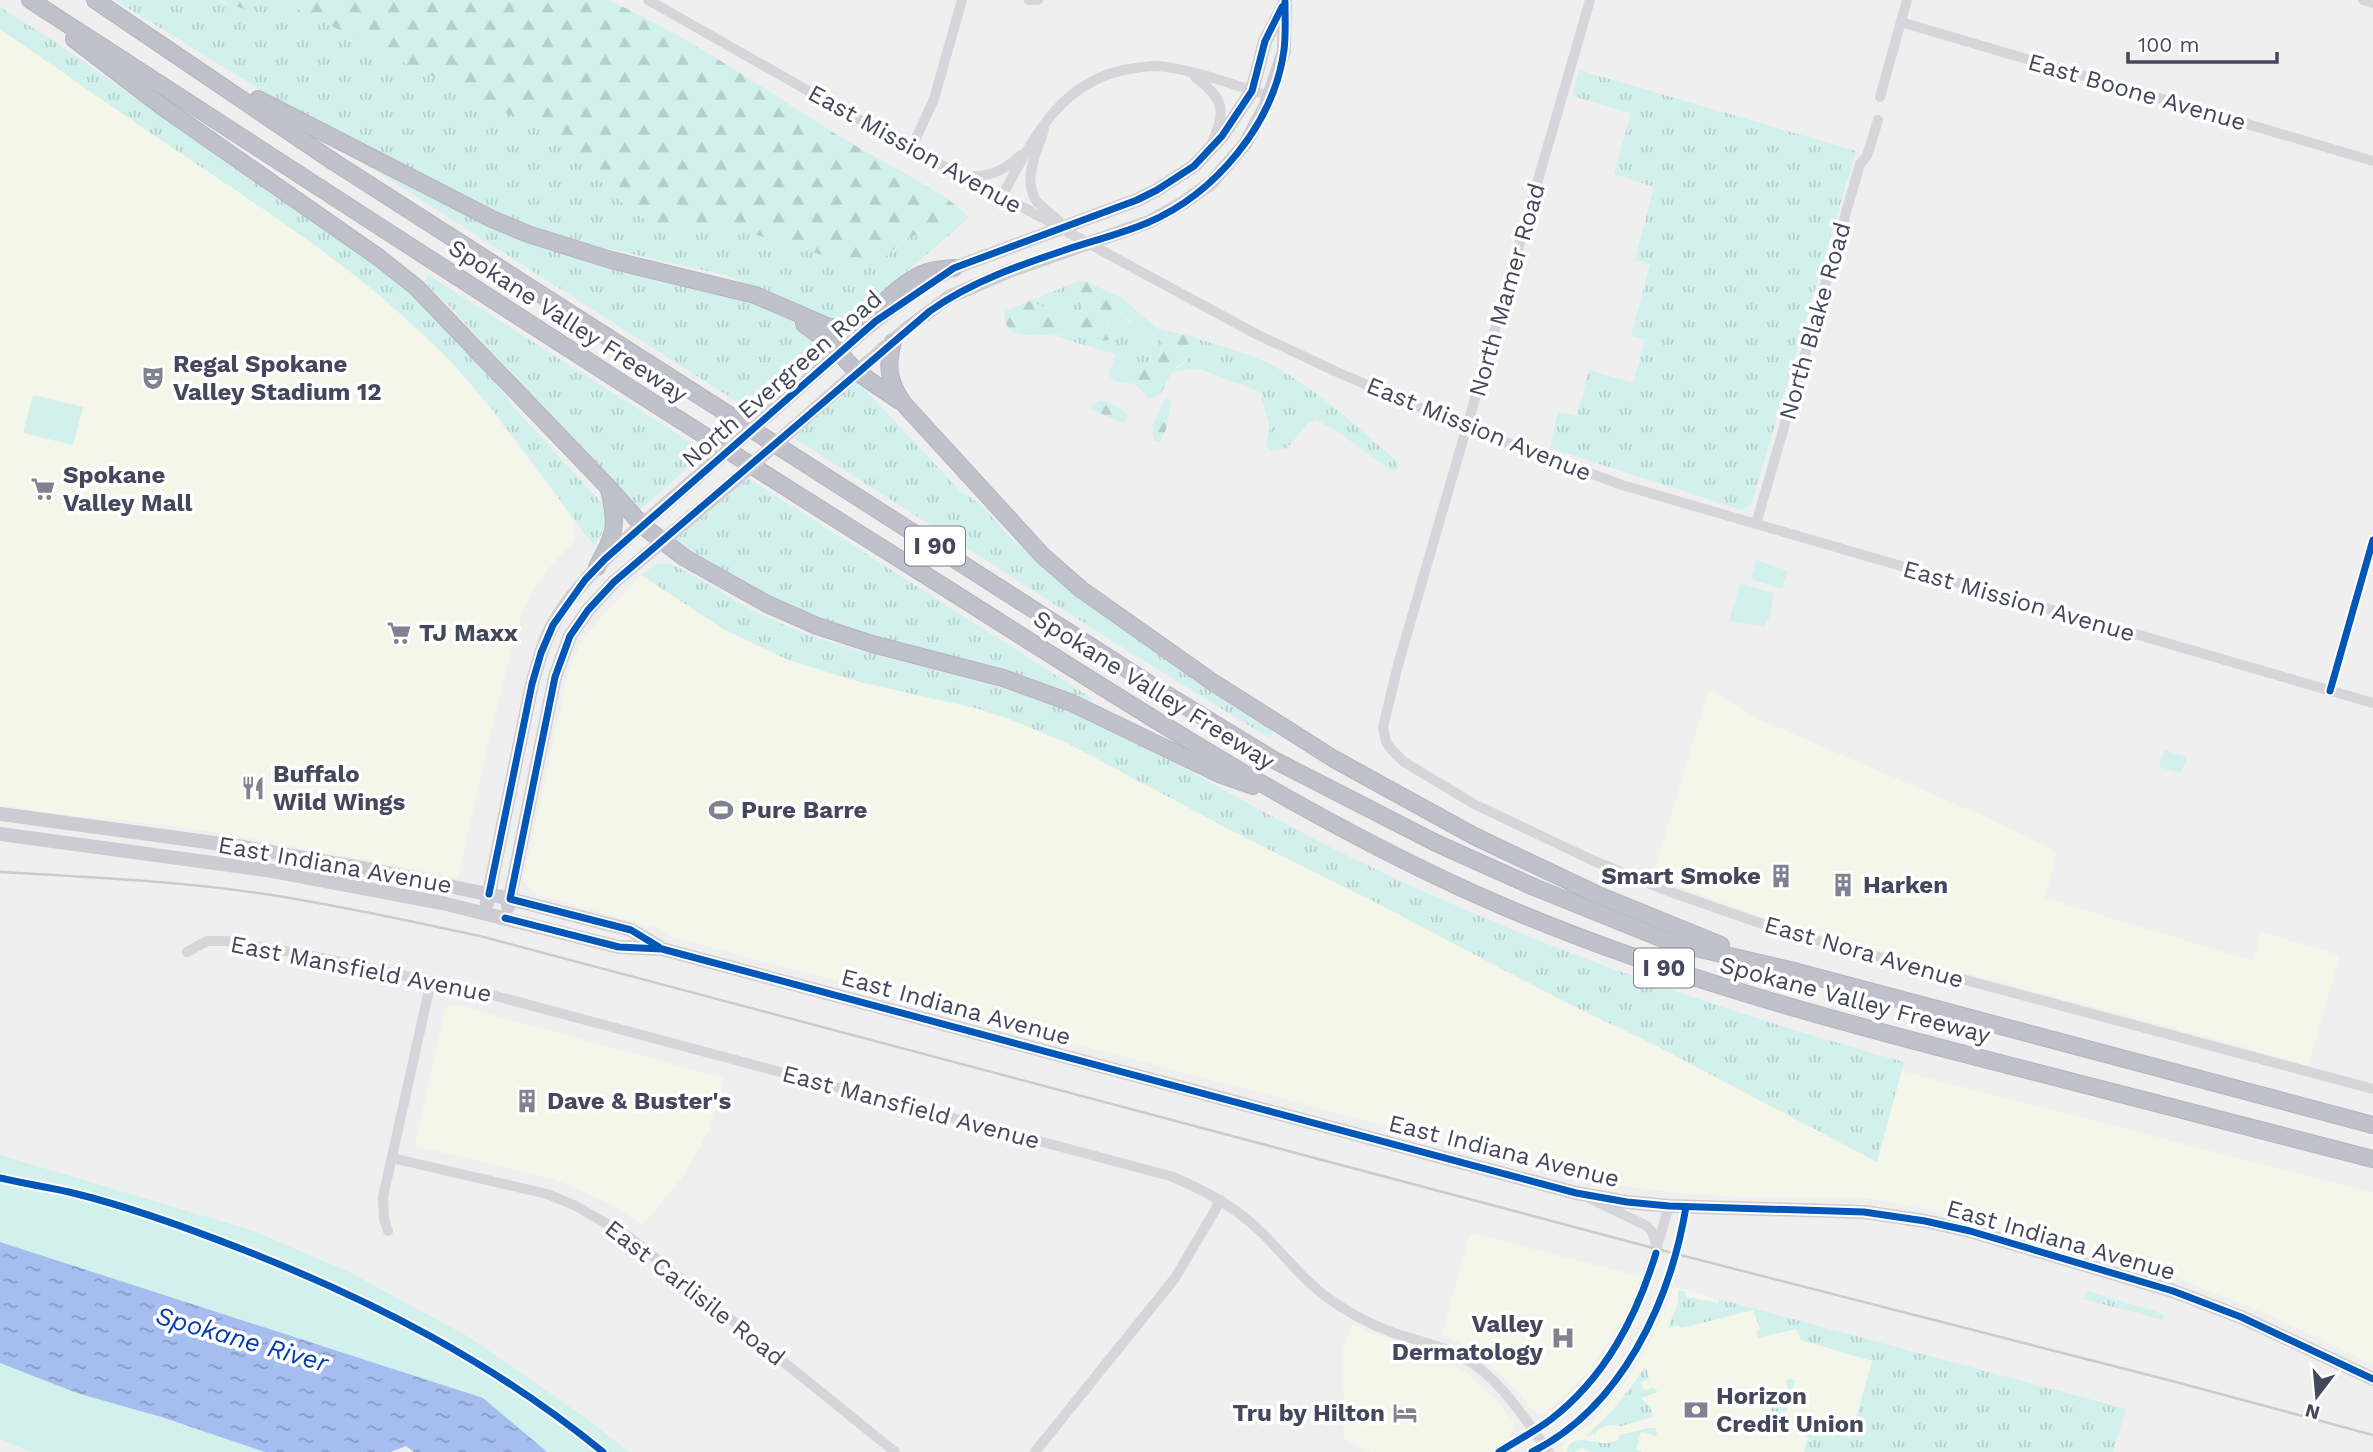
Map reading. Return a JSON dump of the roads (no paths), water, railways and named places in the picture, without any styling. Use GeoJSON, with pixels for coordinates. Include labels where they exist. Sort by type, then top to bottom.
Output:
{"type":"FeatureCollection","features":[{"type":"Feature","properties":{"kind":"highway"},"geometry":{"type":"LineString","coordinates":[[22,0],[160,105],[403,276],[437,306],[643,526],[698,567],[766,604],[817,626],[1003,678],[1072,703],[1219,774],[1294,802]]}},
{"type":"Feature","properties":{"kind":"highway","name":"Spokane Valley Freeway"},"geometry":{"type":"LineString","coordinates":[[30,0],[696,432],[1170,728],[1369,843],[1490,900],[1589,941],[1714,985],[1909,1040],[2373,1159]]}},
{"type":"Feature","properties":{"kind":"highway","name":"Spokane Valley Freeway"},"geometry":{"type":"LineString","coordinates":[[95,0],[334,162],[1156,688],[1274,760],[1436,843],[1670,942],[1790,970],[2373,1125]]}},
{"type":"Feature","properties":{"kind":"highway"},"geometry":{"type":"LineString","coordinates":[[130,22],[274,108],[492,219],[528,234],[611,260],[755,295],[818,324],[840,328],[857,323],[905,284],[927,272],[954,268]]}},
{"type":"Feature","properties":{"kind":"highway"},"geometry":{"type":"LineString","coordinates":[[777,305],[822,337],[857,372],[903,403]]}},
{"type":"Feature","properties":{"kind":"highway"},"geometry":{"type":"LineString","coordinates":[[893,342],[888,374],[893,389],[903,403],[1042,556],[1082,590],[1157,644],[1258,712],[1408,801],[1520,859],[1693,935],[1790,970]]}},
{"type":"Feature","properties":{"kind":"highway"},"geometry":{"type":"LineString","coordinates":[[597,568],[612,539],[615,526],[608,487]]}},
{"type":"Feature","properties":{"kind":"main road","name":"North Evergreen Road"},"geometry":{"type":"LineString","coordinates":[[485,914],[531,684],[541,653],[562,610],[584,580],[876,321],[954,268],[1138,200],[1176,179],[1223,136],[1252,91],[1265,41],[1286,1]]}},
{"type":"Feature","properties":{"kind":"main road","name":"North Evergreen Road"},"geometry":{"type":"LineString","coordinates":[[505,918],[555,677],[570,636],[597,601],[661,542],[930,311],[962,291],[1070,248],[1149,222],[1211,183],[1245,144],[1270,96],[1284,51],[1286,1]]}},
{"type":"Feature","properties":{"kind":"main road","name":"East Indiana Avenue"},"geometry":{"type":"LineString","coordinates":[[0,814],[237,846],[379,871],[489,894],[631,930],[662,949]]}},
{"type":"Feature","properties":{"kind":"main road","name":"East Indiana Avenue"},"geometry":{"type":"LineString","coordinates":[[0,834],[273,871],[505,918],[619,947],[662,949],[1576,1193],[1669,1206],[1864,1212],[1970,1231],[2173,1291],[2241,1317],[2373,1379]]}},
{"type":"Feature","properties":{"kind":"street"},"geometry":{"type":"LineString","coordinates":[[911,149],[934,99],[962,0]]}},
{"type":"Feature","properties":{"kind":"street"},"geometry":{"type":"LineString","coordinates":[[1029,0],[1038,0]]}},
{"type":"Feature","properties":{"kind":"street","name":"North Mamer Road"},"geometry":{"type":"LineString","coordinates":[[1386,742],[1383,727],[1398,665],[1590,0]]}},
{"type":"Feature","properties":{"kind":"street"},"geometry":{"type":"LineString","coordinates":[[1880,97],[1907,0]]}},
{"type":"Feature","properties":{"kind":"street"},"geometry":{"type":"LineString","coordinates":[[2363,0],[2373,3]]}},
{"type":"Feature","properties":{"kind":"street","name":"East Mission Avenue"},"geometry":{"type":"LineString","coordinates":[[653,1],[911,149],[1279,345],[1467,428],[1622,485],[2373,703]]}},
{"type":"Feature","properties":{"kind":"street","name":"East Boone Avenue"},"geometry":{"type":"LineString","coordinates":[[1901,22],[2373,161]]}},
{"type":"Feature","properties":{"kind":"street"},"geometry":{"type":"LineString","coordinates":[[1002,196],[1048,118],[1072,94],[1091,81],[1111,73],[1155,66],[1270,96]]}},
{"type":"Feature","properties":{"kind":"street"},"geometry":{"type":"LineString","coordinates":[[1190,74],[1209,88],[1221,104],[1221,117],[1208,152]]}},
{"type":"Feature","properties":{"kind":"street"},"geometry":{"type":"LineString","coordinates":[[1048,118],[1030,175],[1031,192],[1037,202],[1075,235]]}},
{"type":"Feature","properties":{"kind":"street","name":"North Blake Road"},"geometry":{"type":"LineString","coordinates":[[1756,524],[1860,164],[1867,156],[1878,120]]}},
{"type":"Feature","properties":{"kind":"street"},"geometry":{"type":"LineString","coordinates":[[964,176],[981,177],[1000,172],[1028,149]]}},
{"type":"Feature","properties":{"kind":"street"},"geometry":{"type":"LineString","coordinates":[[2330,691],[2372,544]]}},
{"type":"Feature","properties":{"kind":"street","name":"East Nora Avenue"},"geometry":{"type":"LineString","coordinates":[[1386,742],[1404,762],[1429,778],[1519,826],[1631,876],[1732,915],[1865,955],[2373,1089]]}},
{"type":"Feature","properties":{"kind":"street","name":"East Mansfield Avenue"},"geometry":{"type":"LineString","coordinates":[[187,951],[207,941],[226,941],[303,954],[477,991],[1158,1173],[1199,1188],[1221,1200],[1262,1232],[1305,1280],[1347,1310],[1395,1333],[1439,1346],[1464,1358],[1489,1375],[1547,1449]]}},
{"type":"Feature","properties":{"kind":"street"},"geometry":{"type":"LineString","coordinates":[[388,1231],[384,1219],[383,1197],[432,981]]}},
{"type":"Feature","properties":{"kind":"street","name":"East Carlisile Road"},"geometry":{"type":"LineString","coordinates":[[392,1158],[547,1194],[603,1220],[628,1236],[895,1452]]}},
{"type":"Feature","properties":{"kind":"street"},"geometry":{"type":"LineString","coordinates":[[1576,1193],[1647,1226],[1652,1232],[1657,1249]]}},
{"type":"Feature","properties":{"kind":"street"},"geometry":{"type":"LineString","coordinates":[[1034,1452],[1175,1278],[1221,1200]]}},
{"type":"Feature","properties":{"kind":"street"},"geometry":{"type":"LineString","coordinates":[[1499,1452],[1549,1421],[1581,1392],[1606,1363],[1634,1313],[1669,1206]]}},
{"type":"Feature","properties":{"kind":"street"},"geometry":{"type":"LineString","coordinates":[[1532,1452],[1547,1449],[1602,1397],[1643,1337],[1668,1280],[1686,1207]]}},
{"type":"Feature","properties":{"kind":"water","name":"Spokane River"},"geometry":{"type":"Polygon","coordinates":[[[0,1242],[483,1398],[547,1452],[414,1452],[406,1446],[391,1452],[265,1452],[161,1417],[77,1393],[0,1363],[0,1242]]]}},
{"type":"Feature","properties":{"kind":"railway"},"geometry":{"type":"LineString","coordinates":[[0,872],[133,880],[265,894],[480,936],[1657,1249],[2373,1435]]}},
{"type":"Feature","properties":{"kind":"place","name":"Regal Spokane Valley Stadium 12"},"geometry":{"type":"Point","coordinates":[153,378]}},
{"type":"Feature","properties":{"kind":"place","name":"Spokane Valley Mall"},"geometry":{"type":"Point","coordinates":[43,489]}},
{"type":"Feature","properties":{"kind":"place","name":"TJ Maxx"},"geometry":{"type":"Point","coordinates":[399,633]}},
{"type":"Feature","properties":{"kind":"place","name":"Buffalo Wild Wings"},"geometry":{"type":"Point","coordinates":[253,788]}},
{"type":"Feature","properties":{"kind":"place","name":"Pure Barre"},"geometry":{"type":"Point","coordinates":[721,810]}},
{"type":"Feature","properties":{"kind":"place","name":"Smart Smoke"},"geometry":{"type":"Point","coordinates":[1781,876]}},
{"type":"Feature","properties":{"kind":"place","name":"Harken"},"geometry":{"type":"Point","coordinates":[1843,885]}},
{"type":"Feature","properties":{"kind":"place","name":"Dave & Buster's"},"geometry":{"type":"Point","coordinates":[527,1101]}},
{"type":"Feature","properties":{"kind":"place","name":"Valley Dermatology"},"geometry":{"type":"Point","coordinates":[1563,1338]}},
{"type":"Feature","properties":{"kind":"place","name":"Horizon Credit Union"},"geometry":{"type":"Point","coordinates":[1696,1410]}},
{"type":"Feature","properties":{"kind":"place","name":"Tru by Hilton"},"geometry":{"type":"Point","coordinates":[1405,1413]}}]}
